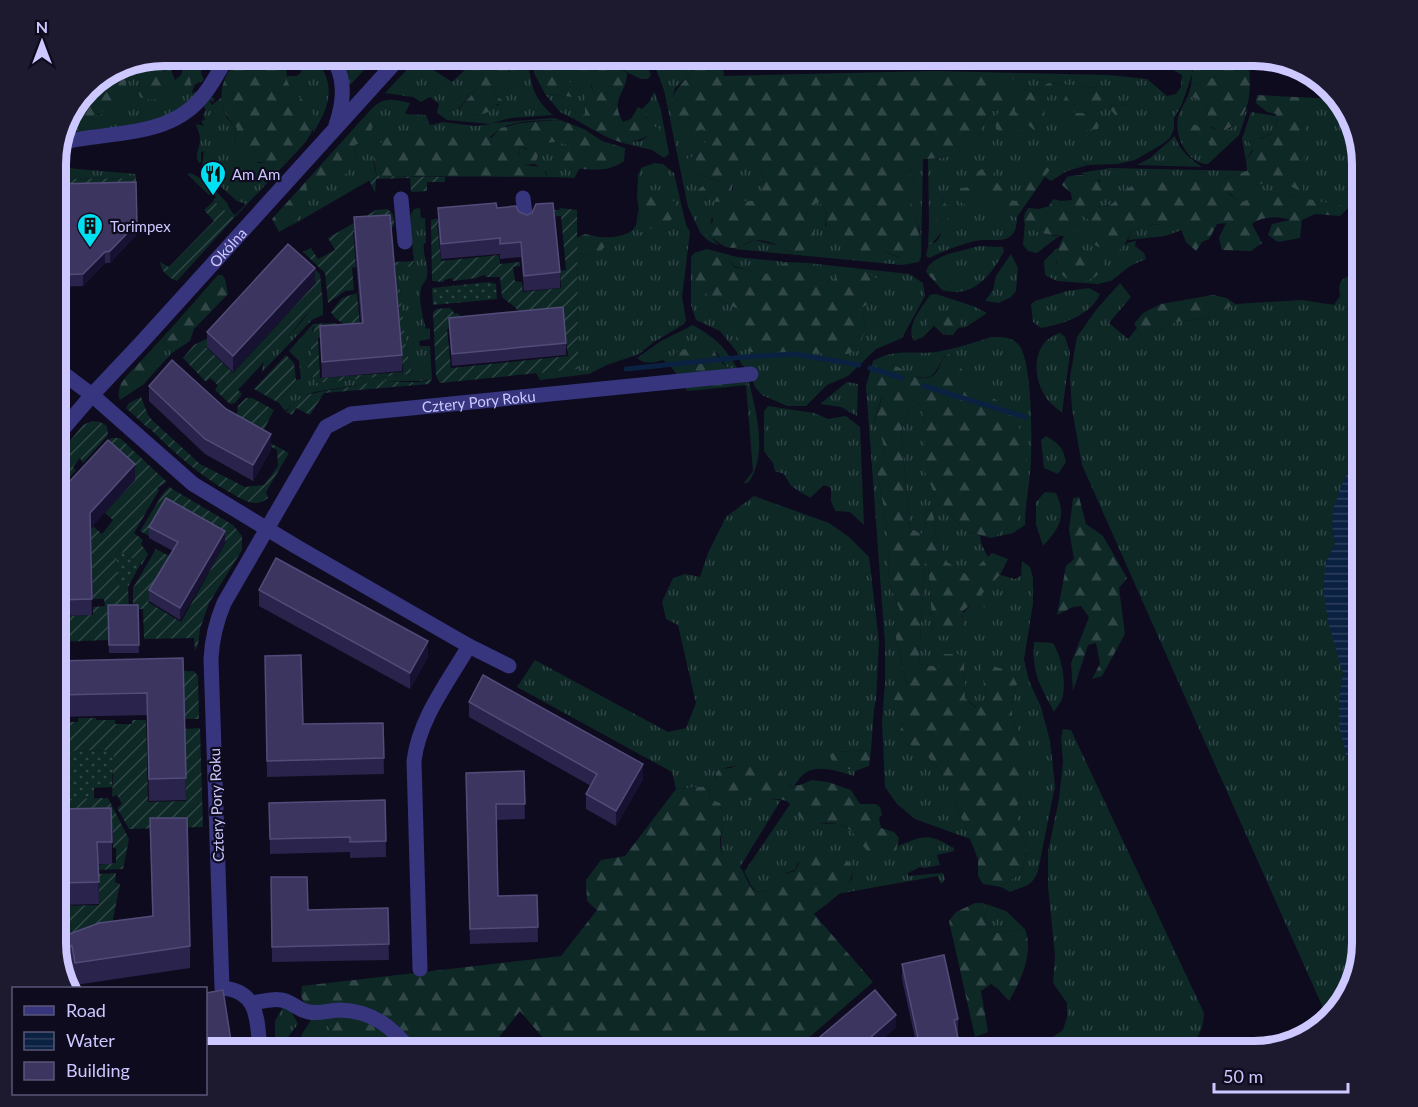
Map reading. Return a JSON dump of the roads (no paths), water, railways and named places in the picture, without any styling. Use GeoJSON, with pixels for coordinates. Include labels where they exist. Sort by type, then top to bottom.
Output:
{"type":"FeatureCollection","features":[{"type":"Feature","properties":{"kind":"street"},"geometry":{"type":"LineString","coordinates":[[68,142],[131,132],[172,120],[200,99],[221,66]]}},
{"type":"Feature","properties":{"kind":"street"},"geometry":{"type":"LineString","coordinates":[[329,138],[340,116],[341,76],[336,66]]}},
{"type":"Feature","properties":{"kind":"street","name":"Okólna"},"geometry":{"type":"LineString","coordinates":[[66,425],[392,66]]}},
{"type":"Feature","properties":{"kind":"street"},"geometry":{"type":"LineString","coordinates":[[523,198],[526,221]]}},
{"type":"Feature","properties":{"kind":"street"},"geometry":{"type":"LineString","coordinates":[[401,199],[405,242]]}},
{"type":"Feature","properties":{"kind":"street","name":"Cztery Pory Roku"},"geometry":{"type":"LineString","coordinates":[[252,1003],[235,990],[222,988],[211,671],[212,641],[224,603],[326,427],[351,414],[751,374]]}},
{"type":"Feature","properties":{"kind":"street"},"geometry":{"type":"LineString","coordinates":[[66,376],[92,395],[183,477],[469,646],[508,666]]}},
{"type":"Feature","properties":{"kind":"street"},"geometry":{"type":"LineString","coordinates":[[420,969],[414,761],[416,743],[423,724],[469,646]]}},
{"type":"Feature","properties":{"kind":"street"},"geometry":{"type":"LineString","coordinates":[[259,1041],[252,1003],[280,999],[305,1012],[340,1010],[358,1012],[378,1020],[396,1032],[403,1041]]}},
{"type":"Feature","properties":{"kind":"water"},"geometry":{"type":"Polygon","coordinates":[[[1352,464],[1352,766],[1347,759],[1339,726],[1339,700],[1343,673],[1328,622],[1323,587],[1326,562],[1335,544],[1332,526],[1334,507],[1352,464]]]}},
{"type":"Feature","properties":{"kind":"waterway"},"geometry":{"type":"LineString","coordinates":[[626,369],[795,354],[859,365]]}},
{"type":"Feature","properties":{"kind":"waterway"},"geometry":{"type":"LineString","coordinates":[[870,368],[902,378]]}},
{"type":"Feature","properties":{"kind":"waterway"},"geometry":{"type":"LineString","coordinates":[[924,386],[1025,417]]}},
{"type":"Feature","properties":{"kind":"place","name":"Am Am"},"geometry":{"type":"Point","coordinates":[213,197]}},
{"type":"Feature","properties":{"kind":"place","name":"Torimpex"},"geometry":{"type":"Point","coordinates":[90,249]}}]}
